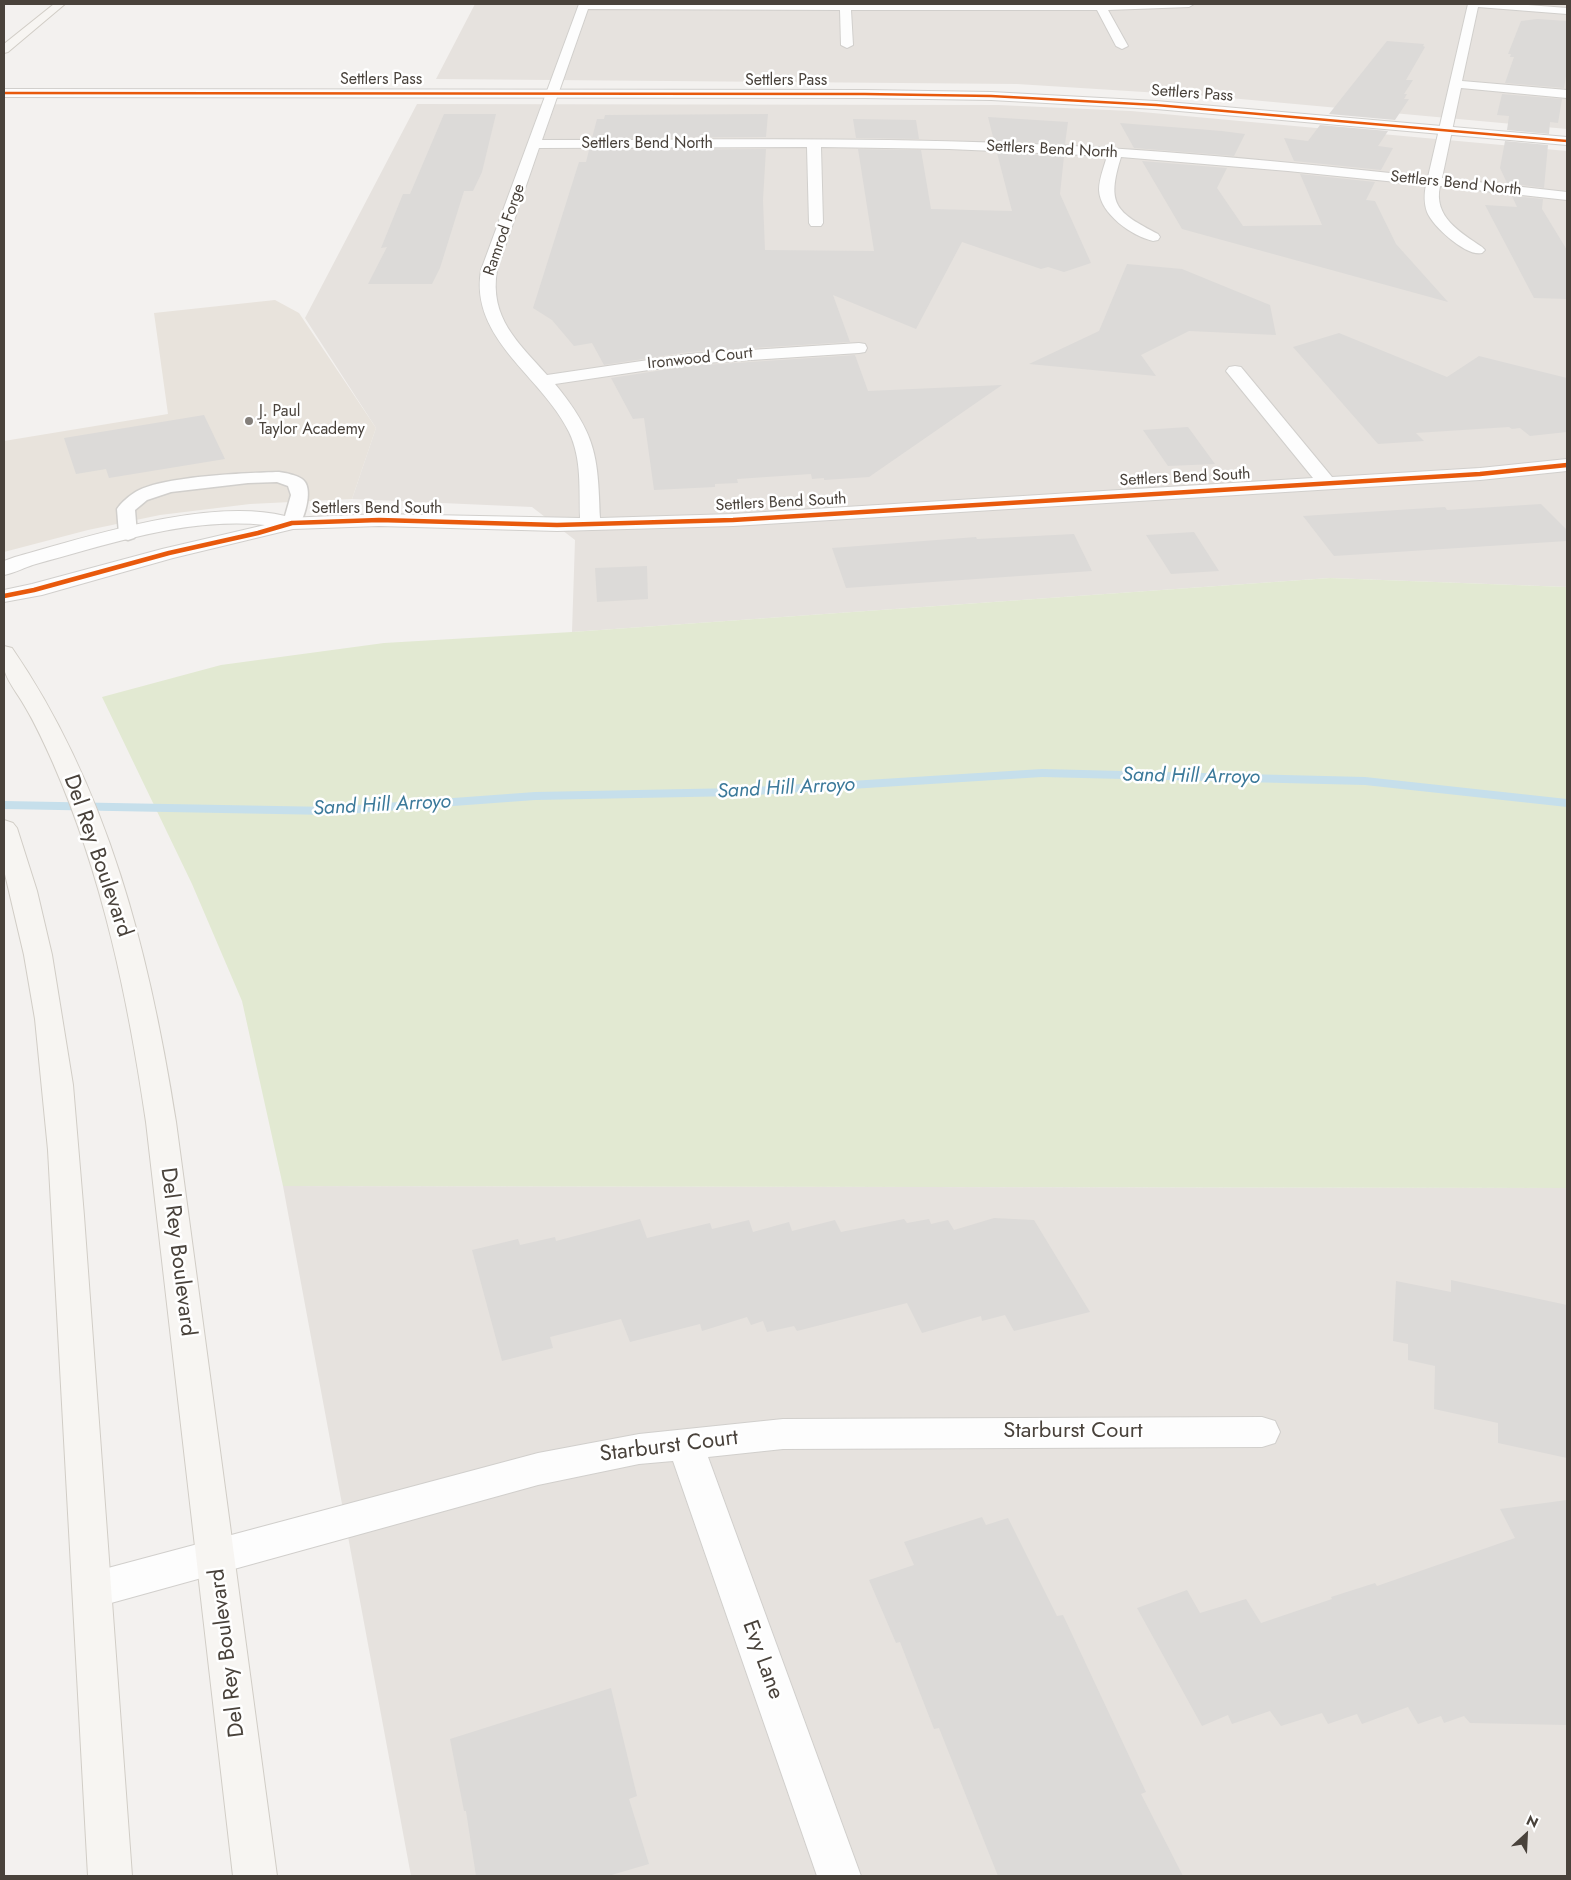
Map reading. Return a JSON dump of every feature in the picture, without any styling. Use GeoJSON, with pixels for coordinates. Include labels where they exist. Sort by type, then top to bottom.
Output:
{"type":"FeatureCollection","features":[{"type":"Feature","properties":{"kind":"main road"},"geometry":{"type":"LineString","coordinates":[[4,50],[60,4]]}},
{"type":"Feature","properties":{"kind":"main road","name":"Del Rey Boulevard"},"geometry":{"type":"LineString","coordinates":[[4,653],[44,723],[77,792],[107,872],[130,951],[144,1010],[161,1122],[217,1556],[255,1876]]}},
{"type":"Feature","properties":{"kind":"main road"},"geometry":{"type":"LineString","coordinates":[[4,828],[23,886],[34,930],[49,1020],[57,1084],[93,1590],[110,1876]]}},
{"type":"Feature","properties":{"kind":"street"},"geometry":{"type":"LineString","coordinates":[[583,5],[1101,7],[1189,4]]}},
{"type":"Feature","properties":{"kind":"street"},"geometry":{"type":"LineString","coordinates":[[1477,250],[1446,227],[1434,214],[1430,202],[1431,190],[1475,4],[1567,11]]}},
{"type":"Feature","properties":{"kind":"street","name":"Ramrod Forge"},"geometry":{"type":"LineString","coordinates":[[583,5],[489,270],[486,292],[490,313],[496,324],[568,412],[582,439],[588,468],[590,524]]}},
{"type":"Feature","properties":{"kind":"street"},"geometry":{"type":"LineString","coordinates":[[845,7],[847,45]]}},
{"type":"Feature","properties":{"kind":"street"},"geometry":{"type":"LineString","coordinates":[[1101,7],[1122,46]]}},
{"type":"Feature","properties":{"kind":"street"},"geometry":{"type":"LineString","coordinates":[[1456,84],[1567,94]]}},
{"type":"Feature","properties":{"kind":"street","name":"Settlers Pass"},"geometry":{"type":"LineString","coordinates":[[4,93],[901,95],[1039,98],[1204,108],[1567,141]]}},
{"type":"Feature","properties":{"kind":"street","name":"Settlers Bend North"},"geometry":{"type":"LineString","coordinates":[[535,144],[979,146],[1115,153],[1567,196]]}},
{"type":"Feature","properties":{"kind":"street"},"geometry":{"type":"LineString","coordinates":[[814,145],[816,223]]}},
{"type":"Feature","properties":{"kind":"street"},"geometry":{"type":"LineString","coordinates":[[1115,153],[1106,188],[1109,201],[1128,223],[1153,237]]}},
{"type":"Feature","properties":{"kind":"street","name":"Ironwood Court"},"geometry":{"type":"LineString","coordinates":[[542,381],[689,359],[859,348]]}},
{"type":"Feature","properties":{"kind":"street"},"geometry":{"type":"LineString","coordinates":[[1235,371],[1327,484]]}},
{"type":"Feature","properties":{"kind":"street","name":"Settlers Bend South"},"geometry":{"type":"LineString","coordinates":[[4,569],[128,534],[226,518],[260,518],[292,523],[371,520],[522,525],[743,519],[1327,484],[1490,473],[1567,465]]}},
{"type":"Feature","properties":{"kind":"street","name":"Settlers Bend South"},"geometry":{"type":"LineString","coordinates":[[4,596],[34,590],[169,553],[258,534],[292,523]]}},
{"type":"Feature","properties":{"kind":"street","name":"Starburst Court"},"geometry":{"type":"LineString","coordinates":[[93,1590],[538,1468],[638,1449],[783,1434],[1262,1432]]}},
{"type":"Feature","properties":{"kind":"street","name":"Evy Lane"},"geometry":{"type":"LineString","coordinates":[[684,1444],[839,1876]]}},
{"type":"Feature","properties":{"kind":"lane"},"geometry":{"type":"LineString","coordinates":[[128,534],[126,509],[142,496],[169,487],[248,478],[278,477],[296,483],[300,495],[292,523]]}},
{"type":"Feature","properties":{"kind":"shaded area"},"geometry":{"type":"Polygon","coordinates":[[[475,4],[1567,4],[1567,129],[1208,96],[1017,84],[436,79],[475,4]]]}},
{"type":"Feature","properties":{"kind":"shaded area"},"geometry":{"type":"Polygon","coordinates":[[[417,104],[998,105],[1131,111],[1567,151],[1567,587],[1330,578],[572,632],[575,540],[532,507],[352,499],[376,428],[305,318],[417,104]]]}},
{"type":"Feature","properties":{"kind":"shaded area","name":"J. Paul Taylor Academy"},"geometry":{"type":"Polygon","coordinates":[[[275,300],[299,313],[376,428],[352,499],[250,504],[160,515],[88,530],[4,552],[4,441],[168,414],[154,313],[275,300]]]}},
{"type":"Feature","properties":{"kind":"shaded area"},"geometry":{"type":"Polygon","coordinates":[[[283,1186],[1567,1188],[1567,1876],[411,1876],[283,1186]]]}},
{"type":"Feature","properties":{"kind":"green space"},"geometry":{"type":"Polygon","coordinates":[[[1330,578],[1567,587],[1567,1188],[283,1186],[242,1001],[192,884],[102,697],[221,665],[384,643],[572,632],[1330,578]]]}},
{"type":"Feature","properties":{"kind":"building"},"geometry":{"type":"Polygon","coordinates":[[[1537,19],[1567,21],[1567,70],[1564,88],[1505,83],[1514,57],[1510,57],[1511,54],[1508,54],[1521,21],[1537,19]]]}},
{"type":"Feature","properties":{"kind":"building"},"geometry":{"type":"Polygon","coordinates":[[[1387,41],[1424,44],[1423,46],[1425,47],[1406,80],[1413,80],[1404,94],[1407,94],[1404,99],[1409,99],[1395,120],[1329,114],[1387,41]]]}},
{"type":"Feature","properties":{"kind":"building"},"geometry":{"type":"Polygon","coordinates":[[[1502,94],[1562,99],[1558,123],[1550,122],[1549,134],[1507,130],[1509,116],[1497,115],[1502,94]]]}},
{"type":"Feature","properties":{"kind":"building"},"geometry":{"type":"Polygon","coordinates":[[[444,114],[496,114],[482,172],[473,191],[464,191],[440,268],[432,284],[368,284],[387,247],[381,248],[403,194],[410,194],[444,114]]]}},
{"type":"Feature","properties":{"kind":"building"},"geometry":{"type":"Polygon","coordinates":[[[768,114],[766,137],[592,138],[597,119],[604,119],[605,115],[768,114]]]}},
{"type":"Feature","properties":{"kind":"building"},"geometry":{"type":"Polygon","coordinates":[[[988,117],[1068,122],[1065,144],[994,141],[988,117]]]}},
{"type":"Feature","properties":{"kind":"building"},"geometry":{"type":"Polygon","coordinates":[[[853,119],[916,120],[919,139],[856,138],[853,119]]]}},
{"type":"Feature","properties":{"kind":"building"},"geometry":{"type":"Polygon","coordinates":[[[1120,123],[1245,134],[1234,156],[1134,148],[1120,123]]]}},
{"type":"Feature","properties":{"kind":"building"},"geometry":{"type":"Polygon","coordinates":[[[1320,125],[1388,131],[1378,146],[1393,148],[1381,170],[1294,161],[1284,138],[1308,141],[1320,125]]]}},
{"type":"Feature","properties":{"kind":"building"},"geometry":{"type":"Polygon","coordinates":[[[1505,141],[1548,145],[1544,188],[1507,183],[1500,168],[1505,141]]]}},
{"type":"Feature","properties":{"kind":"building"},"geometry":{"type":"Polygon","coordinates":[[[766,149],[763,200],[765,250],[874,251],[858,149],[921,150],[931,209],[1012,211],[997,153],[1064,156],[1060,194],[1091,263],[1064,272],[1048,267],[1041,269],[962,242],[916,329],[833,295],[850,342],[689,352],[604,365],[592,343],[574,346],[552,320],[533,308],[579,162],[586,162],[589,150],[766,149]]]}},
{"type":"Feature","properties":{"kind":"building"},"geometry":{"type":"Polygon","coordinates":[[[1142,161],[1227,168],[1217,188],[1243,226],[1322,225],[1300,174],[1375,182],[1366,200],[1375,201],[1396,244],[1448,302],[1182,229],[1142,161]]]}},
{"type":"Feature","properties":{"kind":"building"},"geometry":{"type":"Polygon","coordinates":[[[1512,196],[1543,199],[1542,209],[1567,250],[1567,299],[1534,298],[1485,205],[1517,207],[1512,196]]]}},
{"type":"Feature","properties":{"kind":"building"},"geometry":{"type":"Polygon","coordinates":[[[1127,264],[1182,269],[1270,305],[1276,335],[1189,331],[1141,355],[1156,376],[1029,364],[1099,331],[1127,264]]]}},
{"type":"Feature","properties":{"kind":"building"},"geometry":{"type":"Polygon","coordinates":[[[1339,333],[1447,377],[1479,356],[1567,378],[1567,432],[1530,436],[1520,428],[1512,429],[1509,427],[1416,433],[1424,441],[1378,444],[1293,347],[1339,333]]]}},
{"type":"Feature","properties":{"kind":"building"},"geometry":{"type":"Polygon","coordinates":[[[855,355],[868,391],[1002,385],[869,477],[824,480],[824,478],[812,479],[811,474],[737,479],[738,483],[715,484],[715,487],[654,490],[644,418],[633,419],[611,378],[689,366],[855,355]]]}},
{"type":"Feature","properties":{"kind":"building"},"geometry":{"type":"Polygon","coordinates":[[[204,415],[225,459],[109,478],[106,469],[76,474],[64,438],[204,415]]]}},
{"type":"Feature","properties":{"kind":"building"},"geometry":{"type":"Polygon","coordinates":[[[1188,427],[1215,464],[1168,466],[1143,430],[1188,427]]]}},
{"type":"Feature","properties":{"kind":"building"},"geometry":{"type":"Polygon","coordinates":[[[1541,504],[1567,530],[1567,541],[1334,556],[1303,516],[1445,507],[1447,510],[1541,504]]]}},
{"type":"Feature","properties":{"kind":"building"},"geometry":{"type":"Polygon","coordinates":[[[1194,532],[1219,571],[1171,574],[1146,535],[1194,532]]]}},
{"type":"Feature","properties":{"kind":"building"},"geometry":{"type":"Polygon","coordinates":[[[1074,534],[1092,571],[846,588],[832,548],[976,537],[977,539],[1074,534]]]}},
{"type":"Feature","properties":{"kind":"building"},"geometry":{"type":"Polygon","coordinates":[[[647,566],[648,599],[597,602],[595,568],[647,566]]]}},
{"type":"Feature","properties":{"kind":"building"},"geometry":{"type":"Polygon","coordinates":[[[994,1218],[1034,1220],[1090,1312],[1014,1331],[1005,1315],[982,1321],[981,1316],[922,1333],[907,1303],[797,1331],[794,1326],[767,1332],[763,1321],[751,1325],[747,1317],[702,1331],[700,1324],[630,1342],[621,1319],[550,1337],[553,1348],[502,1361],[472,1250],[518,1239],[520,1245],[555,1237],[556,1241],[640,1219],[647,1238],[710,1223],[712,1229],[749,1220],[753,1232],[789,1222],[792,1231],[835,1220],[841,1232],[904,1219],[907,1223],[929,1219],[931,1224],[948,1220],[954,1230],[994,1218]]]}},
{"type":"Feature","properties":{"kind":"building"},"geometry":{"type":"Polygon","coordinates":[[[1451,1280],[1567,1305],[1567,1458],[1498,1443],[1498,1423],[1434,1409],[1435,1366],[1408,1360],[1408,1344],[1393,1341],[1396,1281],[1451,1292],[1451,1280]]]}},
{"type":"Feature","properties":{"kind":"building"},"geometry":{"type":"Polygon","coordinates":[[[1567,1500],[1567,1725],[1470,1723],[1464,1716],[1444,1723],[1441,1716],[1418,1724],[1408,1707],[1362,1724],[1357,1714],[1328,1724],[1322,1713],[1281,1726],[1270,1711],[1232,1724],[1228,1715],[1202,1726],[1137,1608],[1187,1590],[1200,1613],[1246,1599],[1261,1623],[1332,1599],[1331,1597],[1375,1583],[1377,1586],[1515,1538],[1500,1509],[1567,1500]]]}},
{"type":"Feature","properties":{"kind":"building"},"geometry":{"type":"Polygon","coordinates":[[[982,1517],[986,1525],[1008,1518],[1057,1616],[1063,1615],[1146,1792],[1141,1794],[1183,1876],[998,1876],[939,1728],[934,1729],[900,1642],[896,1643],[869,1580],[914,1565],[904,1542],[982,1517]]]}},
{"type":"Feature","properties":{"kind":"building"},"geometry":{"type":"Polygon","coordinates":[[[611,1688],[637,1796],[629,1799],[649,1864],[608,1876],[476,1876],[466,1811],[464,1811],[450,1739],[611,1688]]]}},
{"type":"Feature","properties":{"kind":"waterway","name":"Sand Hill Arroyo"},"geometry":{"type":"LineString","coordinates":[[4,805],[331,811],[535,796],[739,792],[1042,773],[1365,781],[1567,803]]}},
{"type":"Feature","properties":{"kind":"cycle path"},"geometry":{"type":"LineString","coordinates":[[4,93],[865,94],[991,96],[1156,105],[1567,141]]}},
{"type":"Feature","properties":{"kind":"cycle path"},"geometry":{"type":"LineString","coordinates":[[4,596],[34,590],[169,553],[258,533],[292,523],[379,520],[557,525],[733,520],[1480,474],[1567,465]]}},
{"type":"Feature","properties":{"kind":"place","name":"J. Paul Taylor Academy"},"geometry":{"type":"Point","coordinates":[249,421]}}]}
